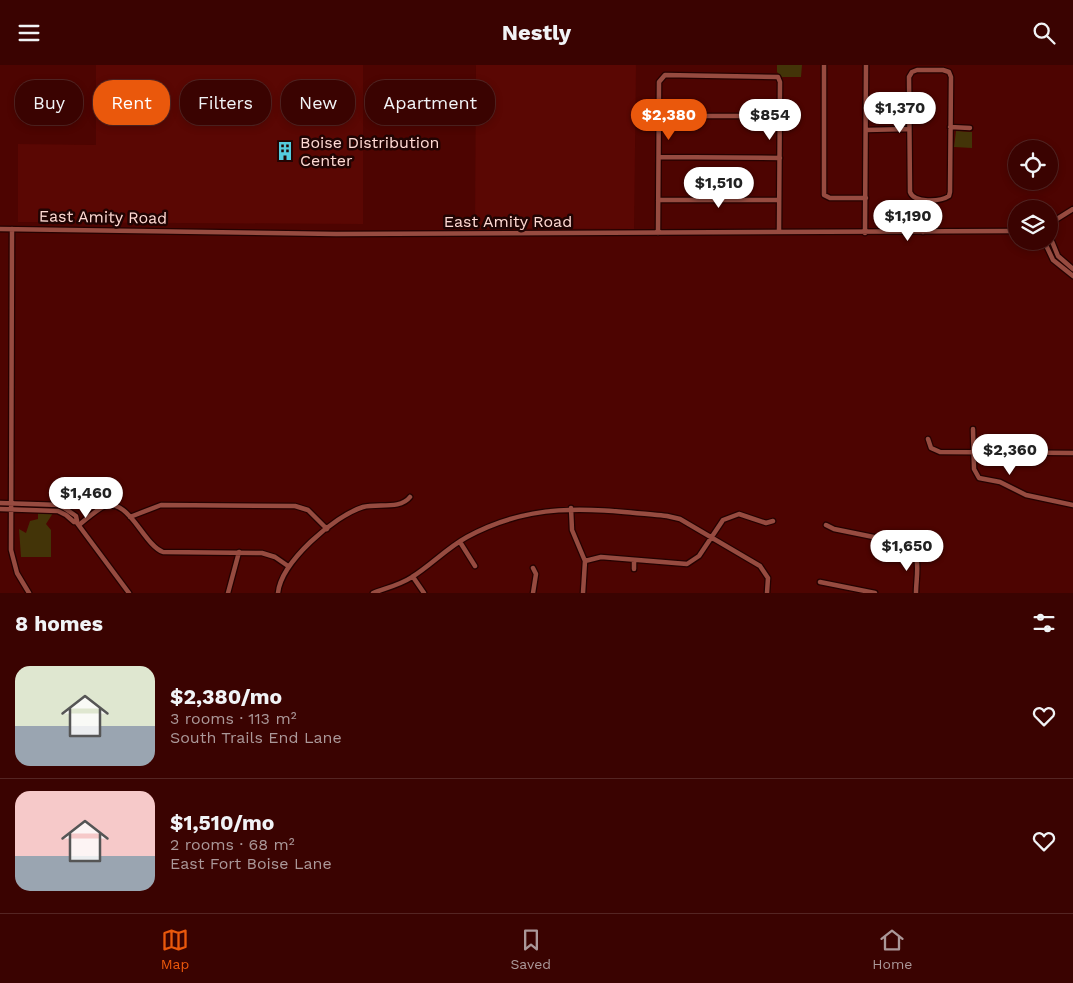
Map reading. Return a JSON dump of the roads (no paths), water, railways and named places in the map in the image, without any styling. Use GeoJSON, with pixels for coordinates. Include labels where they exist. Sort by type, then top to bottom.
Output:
{"type":"FeatureCollection","features":[{"type":"Feature","properties":{"kind":"street"},"geometry":{"type":"LineString","coordinates":[[824,65],[825,197],[866,198]]}},
{"type":"Feature","properties":{"kind":"street"},"geometry":{"type":"LineString","coordinates":[[866,65],[866,233]]}},
{"type":"Feature","properties":{"kind":"street"},"geometry":{"type":"LineString","coordinates":[[943,70],[948,72],[951,77],[949,196],[943,199],[911,197],[909,129],[910,77],[912,72],[943,70]]}},
{"type":"Feature","properties":{"kind":"street"},"geometry":{"type":"LineString","coordinates":[[658,233],[661,78],[665,75],[778,77],[780,81],[779,232]]}},
{"type":"Feature","properties":{"kind":"street"},"geometry":{"type":"LineString","coordinates":[[660,116],[780,116]]}},
{"type":"Feature","properties":{"kind":"street"},"geometry":{"type":"LineString","coordinates":[[950,127],[970,128]]}},
{"type":"Feature","properties":{"kind":"street"},"geometry":{"type":"LineString","coordinates":[[866,130],[909,129]]}},
{"type":"Feature","properties":{"kind":"street"},"geometry":{"type":"LineString","coordinates":[[659,157],[780,158]]}},
{"type":"Feature","properties":{"kind":"street"},"geometry":{"type":"LineString","coordinates":[[923,199],[923,232]]}},
{"type":"Feature","properties":{"kind":"street"},"geometry":{"type":"LineString","coordinates":[[658,200],[779,200]]}},
{"type":"Feature","properties":{"kind":"street"},"geometry":{"type":"LineString","coordinates":[[1058,219],[1071,211]]}},
{"type":"Feature","properties":{"kind":"street","name":"East Amity Road"},"geometry":{"type":"LineString","coordinates":[[0,229],[336,234],[1008,231]]}},
{"type":"Feature","properties":{"kind":"street"},"geometry":{"type":"LineString","coordinates":[[12,229],[11,550],[17,573],[30,593]]}},
{"type":"Feature","properties":{"kind":"street"},"geometry":{"type":"LineString","coordinates":[[1048,250],[1052,260],[1073,276]]}},
{"type":"Feature","properties":{"kind":"street"},"geometry":{"type":"LineString","coordinates":[[1056,250],[1058,256],[1073,269]]}},
{"type":"Feature","properties":{"kind":"street"},"geometry":{"type":"LineString","coordinates":[[973,429],[974,469],[979,478],[1000,482],[1026,495],[1073,505]]}},
{"type":"Feature","properties":{"kind":"street"},"geometry":{"type":"LineString","coordinates":[[928,439],[931,448],[935,451],[1073,453]]}},
{"type":"Feature","properties":{"kind":"street"},"geometry":{"type":"LineString","coordinates":[[278,593],[288,567],[342,517],[357,509],[372,505],[401,504],[410,497]]}},
{"type":"Feature","properties":{"kind":"street"},"geometry":{"type":"LineString","coordinates":[[0,503],[60,505],[76,516],[78,523],[130,593]]}},
{"type":"Feature","properties":{"kind":"street"},"geometry":{"type":"LineString","coordinates":[[130,517],[161,505],[295,505],[308,510],[327,529]]}},
{"type":"Feature","properties":{"kind":"street"},"geometry":{"type":"LineString","coordinates":[[78,523],[106,507],[120,508],[130,517],[154,547],[162,552],[266,554],[288,567]]}},
{"type":"Feature","properties":{"kind":"street"},"geometry":{"type":"LineString","coordinates":[[571,508],[574,537],[585,561],[583,593]]}},
{"type":"Feature","properties":{"kind":"street"},"geometry":{"type":"LineString","coordinates":[[373,593],[395,586],[413,577],[460,542],[493,524],[520,515],[571,508],[668,516],[691,524],[760,566],[766,573],[767,593]]}},
{"type":"Feature","properties":{"kind":"street"},"geometry":{"type":"LineString","coordinates":[[0,509],[58,511],[78,523]]}},
{"type":"Feature","properties":{"kind":"street"},"geometry":{"type":"LineString","coordinates":[[585,561],[601,557],[687,564],[699,556],[723,520],[734,515],[744,515],[766,523],[773,521]]}},
{"type":"Feature","properties":{"kind":"street"},"geometry":{"type":"LineString","coordinates":[[826,525],[834,529],[902,541],[913,548],[917,559],[916,593]]}},
{"type":"Feature","properties":{"kind":"street"},"geometry":{"type":"LineString","coordinates":[[460,542],[475,566]]}},
{"type":"Feature","properties":{"kind":"street"},"geometry":{"type":"LineString","coordinates":[[228,593],[239,553]]}},
{"type":"Feature","properties":{"kind":"street"},"geometry":{"type":"LineString","coordinates":[[634,560],[634,569]]}},
{"type":"Feature","properties":{"kind":"street"},"geometry":{"type":"LineString","coordinates":[[533,568],[536,574],[533,593]]}},
{"type":"Feature","properties":{"kind":"street"},"geometry":{"type":"LineString","coordinates":[[413,577],[424,593]]}},
{"type":"Feature","properties":{"kind":"street"},"geometry":{"type":"LineString","coordinates":[[820,582],[875,593]]}},
{"type":"Feature","properties":{"kind":"place","name":"Boise Distribution Center"},"geometry":{"type":"Point","coordinates":[285,151]}}]}
